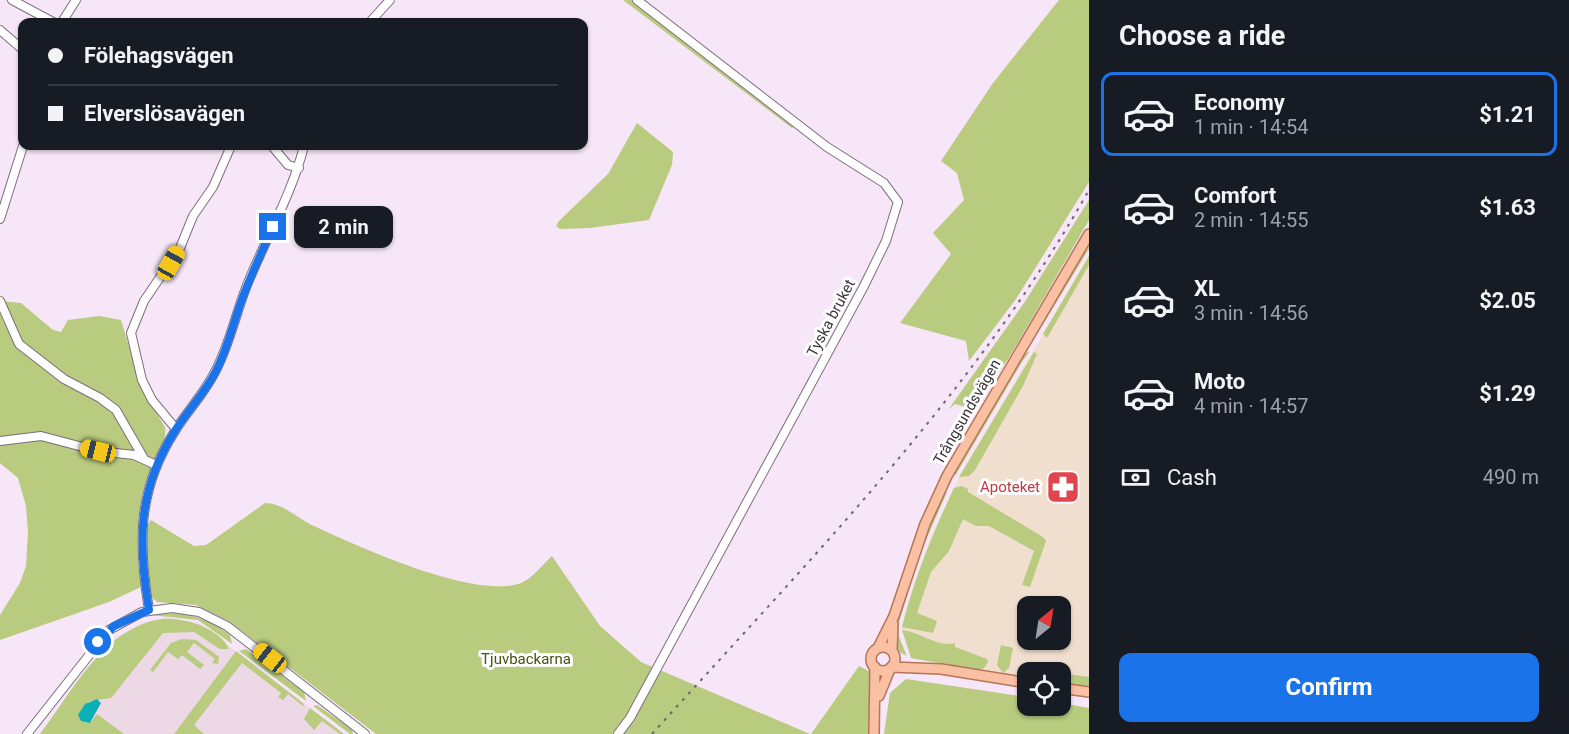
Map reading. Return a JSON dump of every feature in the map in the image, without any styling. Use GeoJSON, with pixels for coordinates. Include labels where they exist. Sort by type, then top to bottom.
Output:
{"type":"FeatureCollection","features":[{"type":"Feature","properties":{"kind":"main road","name":"Trångsundsvägen"},"geometry":{"type":"LineString","coordinates":[[878,648],[894,616],[909,566],[948,476],[1089,234]]}},
{"type":"Feature","properties":{"kind":"main road","name":"Trångsundsvägen"},"geometry":{"type":"LineString","coordinates":[[893,652],[894,616]]}},
{"type":"Feature","properties":{"kind":"main road"},"geometry":{"type":"LineString","coordinates":[[874,734],[875,667],[872,657],[878,648],[885,647],[908,660],[941,669],[1017,681]]}},
{"type":"Feature","properties":{"kind":"main road"},"geometry":{"type":"LineString","coordinates":[[875,716],[881,687],[891,668],[893,652]]}},
{"type":"Feature","properties":{"kind":"main road"},"geometry":{"type":"LineString","coordinates":[[875,667],[881,671],[891,668],[941,669]]}},
{"type":"Feature","properties":{"kind":"main road"},"geometry":{"type":"LineString","coordinates":[[1071,690],[1086,692]]}},
{"type":"Feature","properties":{"kind":"street"},"geometry":{"type":"LineString","coordinates":[[12,0],[46,18]]}},
{"type":"Feature","properties":{"kind":"street"},"geometry":{"type":"LineString","coordinates":[[65,18],[76,0]]}},
{"type":"Feature","properties":{"kind":"street"},"geometry":{"type":"LineString","coordinates":[[374,18],[390,0]]}},
{"type":"Feature","properties":{"kind":"street","name":"Tyska bruket"},"geometry":{"type":"LineString","coordinates":[[618,734],[630,718],[864,286],[886,241],[898,202],[884,183],[827,147],[637,0]]}},
{"type":"Feature","properties":{"kind":"street"},"geometry":{"type":"LineString","coordinates":[[0,30],[18,46]]}},
{"type":"Feature","properties":{"kind":"street"},"geometry":{"type":"LineString","coordinates":[[0,219],[22,150]]}},
{"type":"Feature","properties":{"kind":"street"},"geometry":{"type":"LineString","coordinates":[[176,429],[152,400],[142,380],[131,333],[144,301],[180,248],[193,216],[213,187],[229,150]]}},
{"type":"Feature","properties":{"kind":"street"},"geometry":{"type":"LineString","coordinates":[[275,150],[288,165],[299,168]]}},
{"type":"Feature","properties":{"kind":"street"},"geometry":{"type":"LineString","coordinates":[[149,610],[141,553],[142,520],[156,465],[176,429],[207,388],[218,368],[247,286],[299,168],[303,150]]}},
{"type":"Feature","properties":{"kind":"street"},"geometry":{"type":"LineString","coordinates":[[0,301],[19,344],[64,379],[116,410],[143,457]]}},
{"type":"Feature","properties":{"kind":"street"},"geometry":{"type":"LineString","coordinates":[[0,441],[41,436],[98,451],[143,457],[156,465]]}},
{"type":"Feature","properties":{"kind":"street"},"geometry":{"type":"LineString","coordinates":[[27,734],[102,636],[127,618],[149,610],[187,609],[220,621],[365,734]]}},
{"type":"Feature","properties":{"kind":"shaded area"},"geometry":{"type":"Polygon","coordinates":[[[1089,256],[1089,687],[1071,684],[1071,662],[1017,662],[1017,676],[911,658],[902,627],[932,535],[959,477],[1089,256]]]}},
{"type":"Feature","properties":{"kind":"shaded area"},"geometry":{"type":"Polygon","coordinates":[[[169,618],[200,624],[344,734],[40,734],[115,638],[144,622],[169,618]]]}},
{"type":"Feature","properties":{"kind":"green space"},"geometry":{"type":"Polygon","coordinates":[[[623,0],[632,0],[796,123],[792,128],[623,0]]]}},
{"type":"Feature","properties":{"kind":"green space"},"geometry":{"type":"Polygon","coordinates":[[[1059,0],[1089,0],[1089,182],[1016,299],[969,361],[966,341],[900,323],[951,254],[933,233],[964,200],[957,173],[941,161],[993,83],[1059,0]]]}},
{"type":"Feature","properties":{"kind":"green space"},"geometry":{"type":"Polygon","coordinates":[[[637,123],[673,152],[672,165],[649,220],[590,228],[560,229],[556,226],[608,174],[637,123]]]}},
{"type":"Feature","properties":{"kind":"green space"},"geometry":{"type":"Polygon","coordinates":[[[1089,200],[1089,220],[1010,356],[965,423],[968,411],[966,407],[955,404],[948,410],[1024,303],[1089,200]]]}},
{"type":"Feature","properties":{"kind":"green space"},"geometry":{"type":"Polygon","coordinates":[[[1089,242],[1089,249],[1040,329],[1042,323],[1089,242]]]}},
{"type":"Feature","properties":{"kind":"green space"},"geometry":{"type":"Polygon","coordinates":[[[1089,256],[1089,265],[1047,338],[1043,334],[1089,256]]]}},
{"type":"Feature","properties":{"kind":"green space"},"geometry":{"type":"Polygon","coordinates":[[[0,301],[21,303],[53,330],[61,332],[68,320],[99,316],[121,320],[142,389],[165,427],[165,434],[161,450],[146,481],[139,513],[141,587],[109,602],[0,640],[0,615],[20,583],[26,566],[28,532],[26,506],[18,478],[0,463],[0,301]]]}},
{"type":"Feature","properties":{"kind":"green space"},"geometry":{"type":"Polygon","coordinates":[[[1030,351],[1022,362],[955,476],[1024,354],[1030,351]]]}},
{"type":"Feature","properties":{"kind":"green space"},"geometry":{"type":"Polygon","coordinates":[[[1034,352],[1037,354],[1023,386],[975,470],[969,476],[959,477],[1034,352]]]}},
{"type":"Feature","properties":{"kind":"green space"},"geometry":{"type":"Polygon","coordinates":[[[962,486],[1046,541],[1030,587],[1022,585],[1034,551],[989,526],[976,526],[963,519],[949,551],[931,572],[917,613],[937,621],[933,633],[902,627],[918,573],[939,522],[954,488],[962,486]]]}},
{"type":"Feature","properties":{"kind":"green space"},"geometry":{"type":"Polygon","coordinates":[[[947,492],[919,556],[898,626],[899,637],[907,656],[896,648],[895,643],[899,612],[922,540],[940,501],[947,492]]]}},
{"type":"Feature","properties":{"kind":"green space","name":"Tjuvbackarna"},"geometry":{"type":"Polygon","coordinates":[[[265,503],[284,508],[314,526],[387,558],[447,578],[476,584],[501,586],[521,583],[533,575],[552,556],[600,626],[641,662],[810,734],[376,734],[229,621],[196,605],[157,602],[151,596],[145,567],[144,546],[151,520],[194,546],[206,545],[265,503]]]}},
{"type":"Feature","properties":{"kind":"green space"},"geometry":{"type":"Polygon","coordinates":[[[175,613],[197,617],[218,626],[230,635],[232,644],[198,620],[151,615],[175,613]]]}},
{"type":"Feature","properties":{"kind":"green space"},"geometry":{"type":"Polygon","coordinates":[[[162,619],[180,620],[200,625],[218,635],[229,649],[220,649],[194,632],[163,633],[111,698],[89,701],[90,723],[97,714],[124,734],[40,734],[91,664],[106,648],[141,625],[162,619]]]}},
{"type":"Feature","properties":{"kind":"green space"},"geometry":{"type":"Polygon","coordinates":[[[902,630],[936,642],[955,643],[955,647],[987,659],[988,662],[984,668],[977,670],[911,658],[902,630]]]}},
{"type":"Feature","properties":{"kind":"green space"},"geometry":{"type":"Polygon","coordinates":[[[182,639],[196,640],[219,657],[218,664],[212,663],[215,659],[194,643],[187,652],[204,665],[200,669],[182,655],[178,659],[168,652],[153,672],[150,670],[171,643],[182,639]]]}},
{"type":"Feature","properties":{"kind":"green space"},"geometry":{"type":"Polygon","coordinates":[[[1001,645],[1013,648],[1009,668],[1003,673],[997,665],[1001,645]]]}},
{"type":"Feature","properties":{"kind":"green space"},"geometry":{"type":"Polygon","coordinates":[[[246,649],[304,692],[306,701],[239,651],[246,649]]]}},
{"type":"Feature","properties":{"kind":"green space"},"geometry":{"type":"Polygon","coordinates":[[[236,651],[304,704],[303,706],[288,694],[283,700],[278,697],[281,693],[242,663],[194,725],[204,734],[174,734],[236,651]]]}},
{"type":"Feature","properties":{"kind":"green space"},"geometry":{"type":"Polygon","coordinates":[[[859,666],[874,674],[874,734],[811,734],[859,666]]]}},
{"type":"Feature","properties":{"kind":"green space"},"geometry":{"type":"Polygon","coordinates":[[[1071,675],[1089,677],[1089,687],[1071,684],[1071,675]]]}},
{"type":"Feature","properties":{"kind":"green space"},"geometry":{"type":"Polygon","coordinates":[[[906,679],[1017,696],[1017,716],[1071,716],[1071,705],[1089,708],[1089,734],[884,734],[890,693],[906,679]]]}},
{"type":"Feature","properties":{"kind":"green space"},"geometry":{"type":"Polygon","coordinates":[[[317,705],[352,729],[353,734],[313,706],[317,705]]]}},
{"type":"Feature","properties":{"kind":"green space"},"geometry":{"type":"Polygon","coordinates":[[[310,708],[344,734],[340,734],[322,721],[314,730],[304,719],[310,708]]]}},
{"type":"Feature","properties":{"kind":"water"},"geometry":{"type":"Polygon","coordinates":[[[97,699],[101,703],[90,723],[81,721],[78,715],[85,704],[97,699]]]}},
{"type":"Feature","properties":{"kind":"railway"},"geometry":{"type":"LineString","coordinates":[[652,734],[829,540],[941,406],[994,337],[1044,265],[1089,190]]}},
{"type":"Feature","properties":{"kind":"place","name":"Apoteket"},"geometry":{"type":"Point","coordinates":[1063,487]}},
{"type":"Feature","properties":{"kind":"route"},"geometry":{"type":"LineString","coordinates":[[98,642],[114,626],[127,618],[149,610],[141,553],[142,520],[150,483],[156,465],[176,429],[207,388],[218,368],[247,286],[273,227]]}}]}
